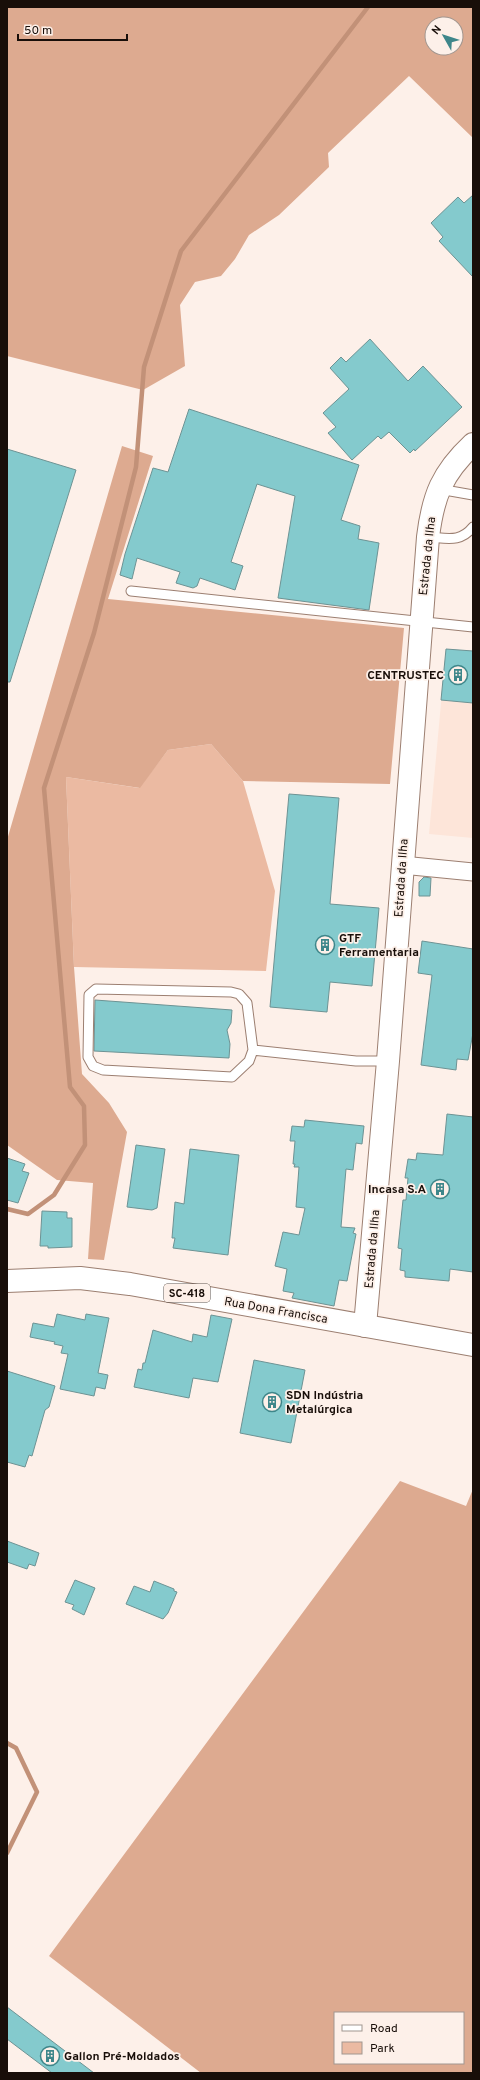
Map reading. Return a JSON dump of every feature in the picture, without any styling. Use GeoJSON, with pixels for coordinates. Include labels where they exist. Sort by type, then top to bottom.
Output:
{"type":"FeatureCollection","features":[{"type":"Feature","properties":{"kind":"street","name":"Estrada da Ilha"},"geometry":{"type":"LineString","coordinates":[[365,1326],[388,1061],[428,537],[431,515],[438,489],[455,464],[473,444]]}},
{"type":"Feature","properties":{"kind":"street"},"geometry":{"type":"LineString","coordinates":[[402,865],[473,872]]}},
{"type":"Feature","properties":{"kind":"street","name":"Rua Dona Francisca"},"geometry":{"type":"LineString","coordinates":[[7,1281],[80,1278],[130,1284],[473,1345]]}},
{"type":"Feature","properties":{"kind":"lane"},"geometry":{"type":"LineString","coordinates":[[438,489],[473,495]]}},
{"type":"Feature","properties":{"kind":"lane"},"geometry":{"type":"LineString","coordinates":[[428,537],[458,539],[473,527]]}},
{"type":"Feature","properties":{"kind":"lane"},"geometry":{"type":"LineString","coordinates":[[131,591],[473,627]]}},
{"type":"Feature","properties":{"kind":"lane"},"geometry":{"type":"LineString","coordinates":[[96,989],[231,992],[239,994],[246,1002],[253,1050],[249,1061],[232,1077],[102,1070],[93,1066],[88,1057],[89,995],[96,989]]}},
{"type":"Feature","properties":{"kind":"lane"},"geometry":{"type":"LineString","coordinates":[[253,1050],[356,1061],[388,1061]]}},
{"type":"Feature","properties":{"kind":"shaded area"},"geometry":{"type":"Polygon","coordinates":[[[7,7],[473,7],[473,138],[409,76],[328,153],[329,167],[279,215],[249,235],[235,259],[221,276],[195,282],[180,305],[185,366],[143,390],[7,356],[7,7]]]}},
{"type":"Feature","properties":{"kind":"shaded area"},"geometry":{"type":"Polygon","coordinates":[[[122,446],[153,456],[108,599],[404,628],[390,784],[243,781],[211,744],[168,750],[140,788],[66,777],[74,967],[82,1074],[109,1103],[127,1132],[104,1260],[88,1259],[93,1183],[57,1180],[7,1145],[7,840],[122,446]]]}},
{"type":"Feature","properties":{"kind":"shaded area"},"geometry":{"type":"Polygon","coordinates":[[[446,649],[473,651],[473,838],[429,834],[446,649]]]}},
{"type":"Feature","properties":{"kind":"shaded area"},"geometry":{"type":"Polygon","coordinates":[[[400,1481],[466,1506],[473,1489],[473,2073],[201,2073],[49,1956],[400,1481]]]}},
{"type":"Feature","properties":{"kind":"green space"},"geometry":{"type":"Polygon","coordinates":[[[211,744],[243,781],[275,891],[266,971],[74,967],[66,777],[139,788],[168,750],[211,744]]]}},
{"type":"Feature","properties":{"kind":"building"},"geometry":{"type":"Polygon","coordinates":[[[473,195],[473,277],[439,241],[443,237],[431,223],[458,197],[464,203],[473,195]]]}},
{"type":"Feature","properties":{"kind":"building"},"geometry":{"type":"Polygon","coordinates":[[[370,339],[408,381],[423,366],[462,407],[415,451],[414,449],[410,453],[389,432],[381,439],[378,436],[352,460],[328,433],[336,427],[323,413],[349,389],[330,368],[341,357],[346,362],[370,339]]]}},
{"type":"Feature","properties":{"kind":"building"},"geometry":{"type":"Polygon","coordinates":[[[189,409],[359,465],[341,520],[360,526],[358,539],[379,543],[369,610],[278,598],[295,496],[257,484],[231,562],[243,566],[235,590],[200,578],[197,586],[193,588],[176,583],[180,572],[137,558],[132,579],[120,575],[125,554],[153,468],[168,472],[189,409]]]}},
{"type":"Feature","properties":{"kind":"building"},"geometry":{"type":"Polygon","coordinates":[[[7,449],[76,470],[10,682],[7,682],[7,449]]]}},
{"type":"Feature","properties":{"kind":"building","name":"CENTRUSTEC"},"geometry":{"type":"Polygon","coordinates":[[[446,649],[473,651],[473,703],[441,700],[446,649]]]}},
{"type":"Feature","properties":{"kind":"building","name":"GTF Ferramentaria"},"geometry":{"type":"Polygon","coordinates":[[[289,794],[339,798],[330,904],[379,908],[372,986],[330,982],[327,1012],[270,1007],[289,794]]]}},
{"type":"Feature","properties":{"kind":"building"},"geometry":{"type":"Polygon","coordinates":[[[424,877],[431,878],[430,896],[419,896],[419,882],[424,877]]]}},
{"type":"Feature","properties":{"kind":"building"},"geometry":{"type":"Polygon","coordinates":[[[422,941],[473,949],[473,1033],[468,1060],[457,1059],[456,1070],[421,1065],[432,975],[418,973],[422,941]]]}},
{"type":"Feature","properties":{"kind":"building"},"geometry":{"type":"Polygon","coordinates":[[[95,1000],[232,1010],[231,1023],[227,1030],[230,1044],[229,1058],[94,1051],[95,1000]]]}},
{"type":"Feature","properties":{"kind":"building","name":"Incasa S.A"},"geometry":{"type":"Polygon","coordinates":[[[447,1114],[473,1117],[473,1272],[450,1269],[449,1281],[405,1277],[405,1271],[400,1270],[402,1249],[398,1248],[403,1200],[406,1200],[408,1178],[405,1178],[408,1159],[416,1160],[417,1153],[443,1155],[447,1114]]]}},
{"type":"Feature","properties":{"kind":"building"},"geometry":{"type":"Polygon","coordinates":[[[305,1120],[364,1126],[362,1144],[356,1143],[353,1170],[346,1169],[341,1227],[355,1228],[353,1233],[356,1234],[347,1281],[339,1280],[334,1306],[292,1298],[294,1293],[283,1291],[287,1269],[275,1266],[283,1232],[299,1235],[305,1208],[296,1207],[299,1167],[294,1167],[295,1164],[293,1164],[295,1141],[290,1141],[292,1126],[304,1127],[305,1120]]]}},
{"type":"Feature","properties":{"kind":"building"},"geometry":{"type":"Polygon","coordinates":[[[136,1145],[165,1149],[157,1208],[152,1210],[127,1207],[136,1145]]]}},
{"type":"Feature","properties":{"kind":"building"},"geometry":{"type":"Polygon","coordinates":[[[190,1149],[239,1155],[228,1255],[173,1248],[175,1238],[172,1238],[175,1202],[184,1204],[190,1149]]]}},
{"type":"Feature","properties":{"kind":"building"},"geometry":{"type":"Polygon","coordinates":[[[7,1158],[25,1164],[22,1171],[29,1173],[18,1203],[7,1200],[7,1158]]]}},
{"type":"Feature","properties":{"kind":"building"},"geometry":{"type":"Polygon","coordinates":[[[42,1211],[67,1212],[67,1218],[72,1218],[72,1247],[48,1248],[48,1246],[40,1246],[42,1211]]]}},
{"type":"Feature","properties":{"kind":"building"},"geometry":{"type":"Polygon","coordinates":[[[57,1314],[85,1320],[86,1314],[109,1318],[98,1373],[108,1375],[105,1389],[96,1387],[94,1396],[60,1389],[68,1354],[61,1353],[63,1346],[54,1344],[55,1342],[30,1337],[33,1323],[54,1327],[57,1314]]]}},
{"type":"Feature","properties":{"kind":"building"},"geometry":{"type":"Polygon","coordinates":[[[211,1315],[232,1319],[218,1382],[193,1378],[189,1398],[134,1387],[138,1369],[142,1370],[143,1363],[145,1363],[153,1330],[192,1342],[193,1334],[207,1337],[211,1315]]]}},
{"type":"Feature","properties":{"kind":"building","name":"SDN Indústria Metalúrgica"},"geometry":{"type":"Polygon","coordinates":[[[254,1360],[305,1370],[291,1443],[240,1433],[254,1360]]]}},
{"type":"Feature","properties":{"kind":"building"},"geometry":{"type":"Polygon","coordinates":[[[7,1371],[55,1386],[49,1407],[45,1410],[32,1456],[29,1455],[25,1467],[7,1462],[7,1371]]]}},
{"type":"Feature","properties":{"kind":"building"},"geometry":{"type":"Polygon","coordinates":[[[7,1541],[39,1553],[35,1566],[29,1564],[27,1569],[7,1562],[7,1541]]]}},
{"type":"Feature","properties":{"kind":"building"},"geometry":{"type":"Polygon","coordinates":[[[75,1580],[95,1588],[84,1615],[72,1609],[74,1605],[65,1602],[75,1580]]]}},
{"type":"Feature","properties":{"kind":"building"},"geometry":{"type":"Polygon","coordinates":[[[154,1581],[174,1589],[174,1591],[177,1592],[168,1613],[163,1619],[126,1604],[134,1586],[150,1592],[154,1581]]]}},
{"type":"Feature","properties":{"kind":"building","name":"Gallon Pré-Moldados"},"geometry":{"type":"Polygon","coordinates":[[[7,2007],[94,2073],[52,2073],[7,2039],[7,2007]]]}},
{"type":"Feature","properties":{"kind":"waterway"},"geometry":{"type":"LineString","coordinates":[[7,1209],[28,1214],[54,1195],[85,1145],[84,1106],[70,1087],[44,788],[94,633],[136,467],[144,367],[181,251],[368,7]]}},
{"type":"Feature","properties":{"kind":"waterway"},"geometry":{"type":"LineString","coordinates":[[7,1743],[16,1748],[37,1792],[7,1853]]}},
{"type":"Feature","properties":{"kind":"place","name":"CENTRUSTEC"},"geometry":{"type":"Point","coordinates":[458,675]}},
{"type":"Feature","properties":{"kind":"place","name":"GTF Ferramentaria"},"geometry":{"type":"Point","coordinates":[325,945]}},
{"type":"Feature","properties":{"kind":"place","name":"Incasa S.A"},"geometry":{"type":"Point","coordinates":[440,1189]}},
{"type":"Feature","properties":{"kind":"place","name":"SDN Indústria Metalúrgica"},"geometry":{"type":"Point","coordinates":[272,1402]}},
{"type":"Feature","properties":{"kind":"place","name":"Gallon Pré-Moldados"},"geometry":{"type":"Point","coordinates":[50,2056]}}]}
